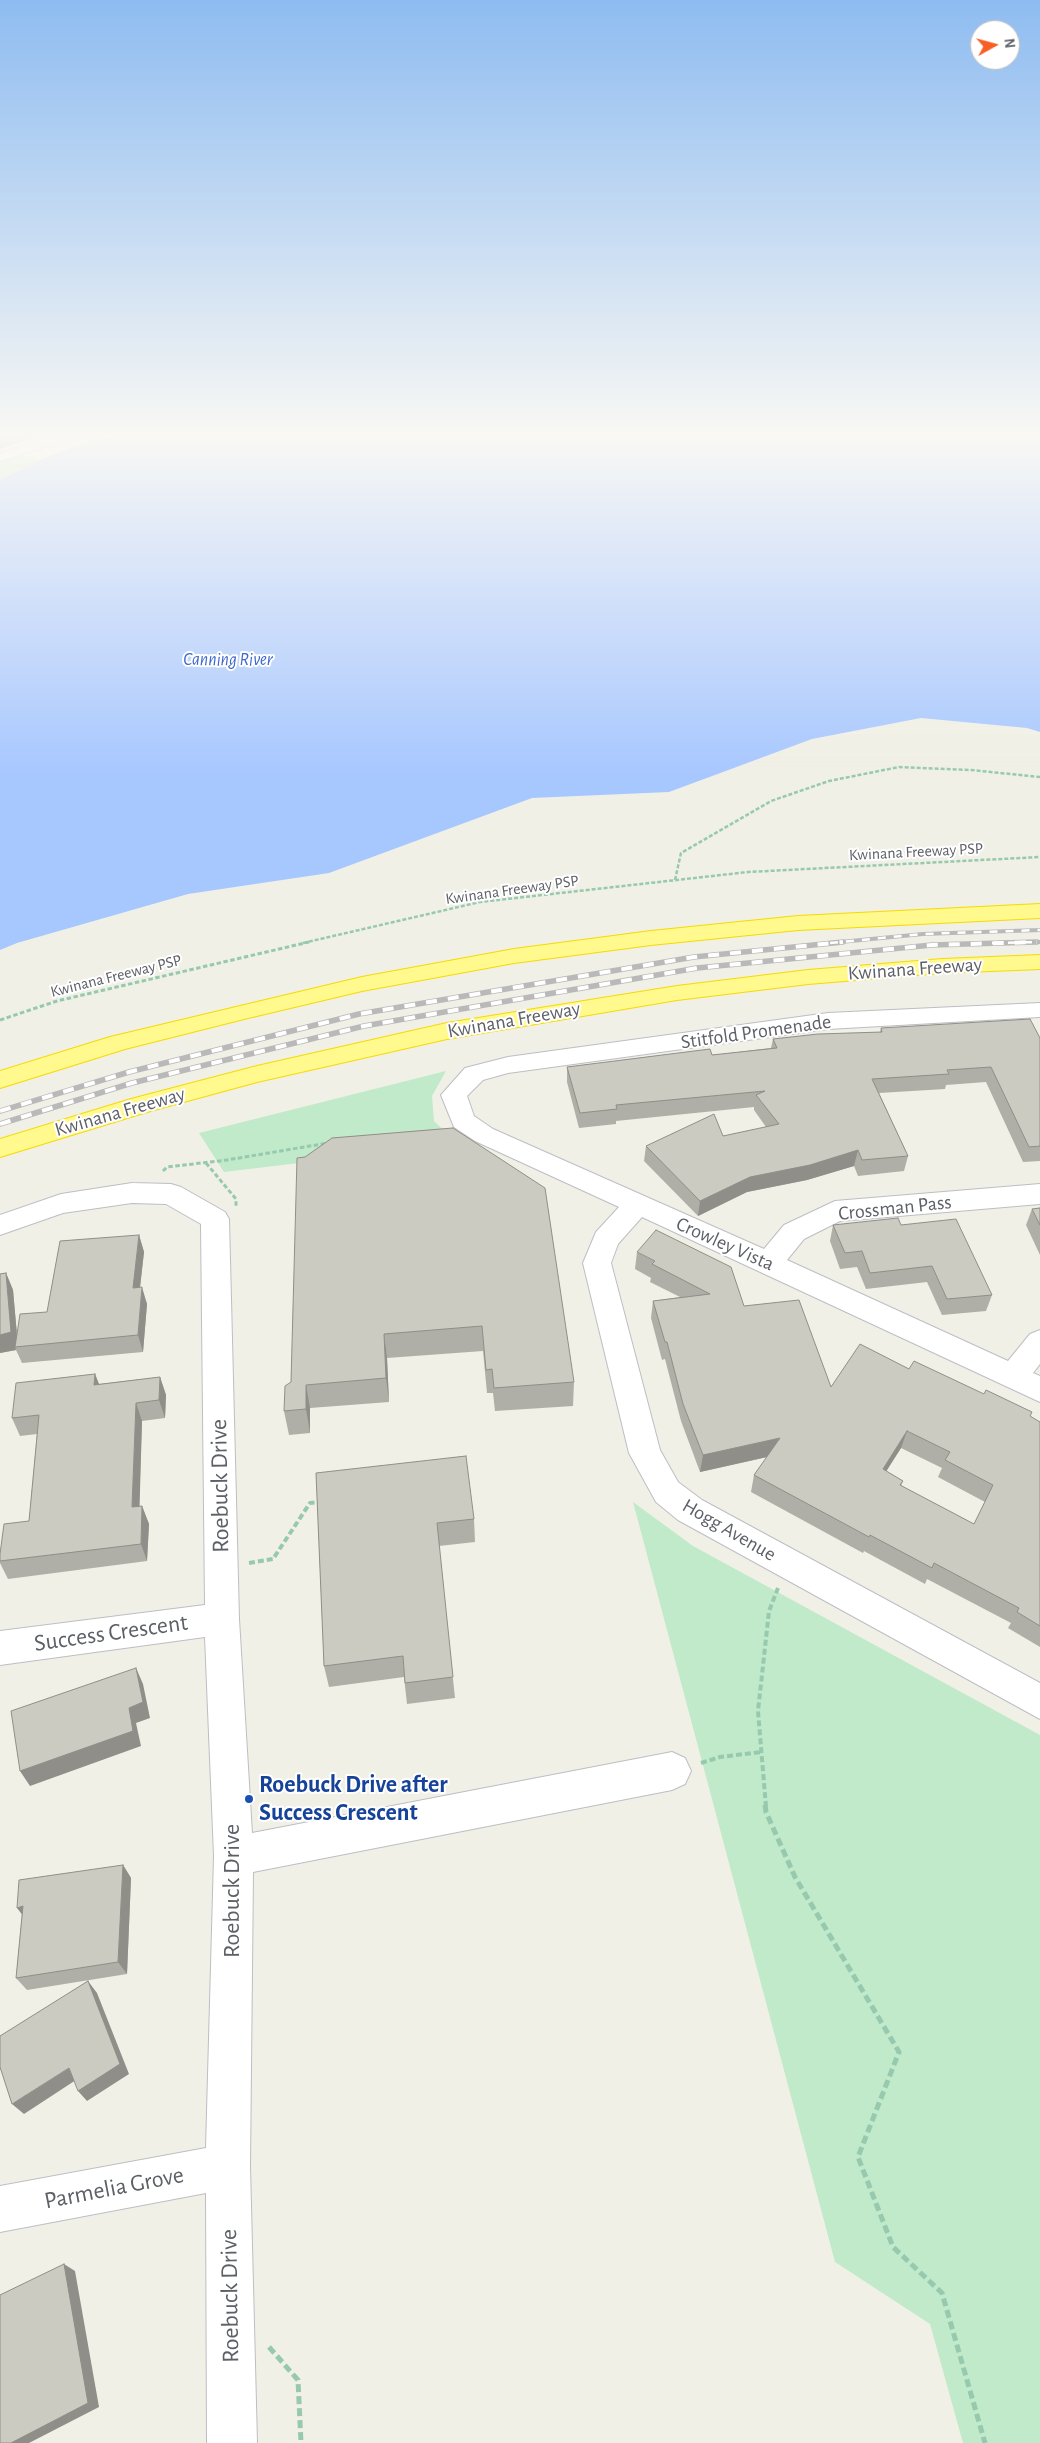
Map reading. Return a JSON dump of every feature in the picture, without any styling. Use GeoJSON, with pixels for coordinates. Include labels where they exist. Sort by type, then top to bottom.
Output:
{"type":"FeatureCollection","features":[{"type":"Feature","properties":{"kind":"highway"},"geometry":{"type":"LineString","coordinates":[[0,1080],[119,1043],[244,1012],[362,984],[514,956],[651,938],[798,923],[1040,911]]}},
{"type":"Feature","properties":{"kind":"highway","name":"Kwinana Freeway"},"geometry":{"type":"LineString","coordinates":[[0,1148],[140,1105],[257,1074],[368,1047],[456,1029],[676,993],[808,977],[942,966],[1040,962]]}},
{"type":"Feature","properties":{"kind":"street","name":"Stitfold Promenade"},"geometry":{"type":"LineString","coordinates":[[474,1074],[508,1065],[828,1021],[1040,1010]]}},
{"type":"Feature","properties":{"kind":"street","name":"Crowley Vista"},"geometry":{"type":"LineString","coordinates":[[474,1074],[454,1095],[462,1121],[484,1135],[768,1263],[1040,1390]]}},
{"type":"Feature","properties":{"kind":"street","name":"Roebuck Drive"},"geometry":{"type":"LineString","coordinates":[[0,1225],[61,1204],[132,1193],[171,1194],[216,1219],[222,1619],[234,1856],[228,2166],[232,2443]]}},
{"type":"Feature","properties":{"kind":"street","name":"Crossman Pass"},"geometry":{"type":"LineString","coordinates":[[768,1263],[794,1232],[835,1211],[1040,1194]]}},
{"type":"Feature","properties":{"kind":"street","name":"Hogg Avenue"},"geometry":{"type":"LineString","coordinates":[[638,1205],[606,1239],[597,1263],[648,1459],[659,1481],[678,1502],[1040,1702]]}},
{"type":"Feature","properties":{"kind":"street"},"geometry":{"type":"LineString","coordinates":[[1014,1377],[1040,1342]]}},
{"type":"Feature","properties":{"kind":"street","name":"Success Crescent"},"geometry":{"type":"LineString","coordinates":[[0,1648],[222,1619]]}},
{"type":"Feature","properties":{"kind":"street"},"geometry":{"type":"LineString","coordinates":[[234,1856],[672,1772]]}},
{"type":"Feature","properties":{"kind":"street","name":"Parmelia Grove"},"geometry":{"type":"LineString","coordinates":[[0,2209],[228,2166]]}},
{"type":"Feature","properties":{"kind":"path"},"geometry":{"type":"LineString","coordinates":[[675,880],[681,853],[771,801],[828,781],[899,767],[971,770],[1040,777]]}},
{"type":"Feature","properties":{"kind":"path","name":"Kwinana Freeway PSP"},"geometry":{"type":"LineString","coordinates":[[0,1020],[57,1001],[480,902],[748,872],[1040,857]]}},
{"type":"Feature","properties":{"kind":"path"},"geometry":{"type":"LineString","coordinates":[[221,1568],[273,1559],[310,1503],[320,1502]]}},
{"type":"Feature","properties":{"kind":"path"},"geometry":{"type":"LineString","coordinates":[[789,1565],[768,1611],[758,1711],[766,1812],[795,1877],[899,2052],[858,2157],[893,2247],[942,2293],[985,2443]]}},
{"type":"Feature","properties":{"kind":"path"},"geometry":{"type":"LineString","coordinates":[[672,1772],[720,1757],[761,1752]]}},
{"type":"Feature","properties":{"kind":"green space"},"geometry":{"type":"Polygon","coordinates":[[[446,1071],[432,1096],[434,1121],[458,1144],[224,1172],[199,1133],[446,1071]]]}},
{"type":"Feature","properties":{"kind":"green space"},"geometry":{"type":"Polygon","coordinates":[[[633,1502],[693,1546],[1040,1735],[1040,2443],[963,2443],[930,2324],[835,2262],[633,1502]]]}},
{"type":"Feature","properties":{"kind":"water","name":"Canning River"},"geometry":{"type":"Polygon","coordinates":[[[0,549],[1040,549],[1040,732],[1027,728],[921,718],[812,739],[669,792],[532,798],[329,873],[188,894],[17,943],[0,950],[0,549]]]}},
{"type":"Feature","properties":{"kind":"building"},"geometry":{"type":"Polygon","coordinates":[[[1030,1019],[1040,1038],[1040,1146],[1029,1147],[991,1067],[947,1070],[949,1074],[872,1079],[908,1156],[862,1160],[858,1150],[810,1165],[750,1177],[700,1201],[646,1146],[714,1114],[723,1136],[779,1124],[756,1095],[765,1091],[616,1105],[617,1109],[580,1113],[567,1067],[710,1049],[712,1055],[777,1048],[773,1039],[818,1034],[882,1032],[881,1028],[1030,1019]]]}},
{"type":"Feature","properties":{"kind":"building"},"geometry":{"type":"Polygon","coordinates":[[[453,1128],[545,1188],[574,1382],[494,1388],[492,1369],[486,1370],[482,1326],[384,1334],[386,1378],[306,1385],[306,1409],[284,1411],[285,1386],[291,1382],[297,1158],[305,1157],[332,1138],[453,1128]]]}},
{"type":"Feature","properties":{"kind":"building"},"geometry":{"type":"Polygon","coordinates":[[[1040,1208],[1040,1225],[1032,1209],[1040,1208]]]}},
{"type":"Feature","properties":{"kind":"building"},"geometry":{"type":"Polygon","coordinates":[[[898,1218],[901,1225],[956,1219],[992,1295],[947,1299],[932,1266],[870,1273],[862,1251],[845,1253],[833,1225],[898,1218]]]}},
{"type":"Feature","properties":{"kind":"building"},"geometry":{"type":"Polygon","coordinates":[[[656,1230],[731,1267],[744,1306],[799,1300],[831,1387],[860,1344],[909,1369],[914,1361],[984,1394],[986,1390],[1032,1412],[1030,1416],[1040,1422],[1040,1626],[1017,1612],[1019,1608],[934,1563],[932,1568],[870,1535],[869,1537],[754,1475],[780,1438],[703,1455],[683,1404],[667,1342],[665,1342],[653,1301],[710,1294],[652,1264],[655,1261],[637,1252],[656,1230]],[[907,1431],[883,1469],[903,1481],[900,1485],[974,1524],[993,1485],[945,1460],[950,1452],[907,1431]]]}},
{"type":"Feature","properties":{"kind":"building"},"geometry":{"type":"Polygon","coordinates":[[[139,1235],[133,1288],[142,1287],[138,1335],[15,1347],[20,1314],[47,1312],[60,1241],[139,1235]]]}},
{"type":"Feature","properties":{"kind":"building"},"geometry":{"type":"Polygon","coordinates":[[[6,1273],[11,1332],[0,1335],[0,1274],[6,1273]]]}},
{"type":"Feature","properties":{"kind":"building"},"geometry":{"type":"Polygon","coordinates":[[[95,1374],[94,1385],[160,1377],[159,1400],[136,1403],[132,1507],[142,1506],[141,1544],[0,1561],[4,1524],[29,1521],[39,1415],[12,1418],[16,1383],[95,1374]]]}},
{"type":"Feature","properties":{"kind":"building"},"geometry":{"type":"Polygon","coordinates":[[[466,1456],[474,1519],[437,1523],[453,1677],[405,1683],[403,1656],[324,1666],[316,1473],[466,1456]]]}},
{"type":"Feature","properties":{"kind":"building"},"geometry":{"type":"Polygon","coordinates":[[[136,1668],[143,1702],[129,1708],[133,1731],[20,1771],[11,1711],[136,1668]]]}},
{"type":"Feature","properties":{"kind":"building"},"geometry":{"type":"Polygon","coordinates":[[[123,1865],[118,1962],[16,1978],[23,1906],[17,1908],[19,1880],[123,1865]]]}},
{"type":"Feature","properties":{"kind":"building"},"geometry":{"type":"Polygon","coordinates":[[[88,1981],[120,2064],[78,2091],[69,2068],[12,2104],[0,2067],[0,2036],[88,1981]]]}},
{"type":"Feature","properties":{"kind":"building"},"geometry":{"type":"Polygon","coordinates":[[[64,2264],[88,2403],[11,2443],[0,2443],[0,2295],[64,2264]]]}},
{"type":"Feature","properties":{"kind":"railway"},"geometry":{"type":"LineString","coordinates":[[830,943],[923,934],[1040,930]]}},
{"type":"Feature","properties":{"kind":"railway"},"geometry":{"type":"LineString","coordinates":[[0,1111],[129,1072],[359,1014],[694,957],[843,942]]}},
{"type":"Feature","properties":{"kind":"railway"},"geometry":{"type":"LineString","coordinates":[[0,1124],[132,1083],[364,1026],[697,968],[932,945],[1029,942]]}},
{"type":"Feature","properties":{"kind":"railway"},"geometry":{"type":"LineString","coordinates":[[992,943],[1029,942]]}},
{"type":"Feature","properties":{"kind":"railway"},"geometry":{"type":"LineString","coordinates":[[1029,942],[1037,942]]}},
{"type":"Feature","properties":{"kind":"railway"},"geometry":{"type":"LineString","coordinates":[[1029,942],[1040,942]]}},
{"type":"Feature","properties":{"kind":"place","name":"Roebuck Drive after Success Crescent"},"geometry":{"type":"Point","coordinates":[249,1799]}}]}
